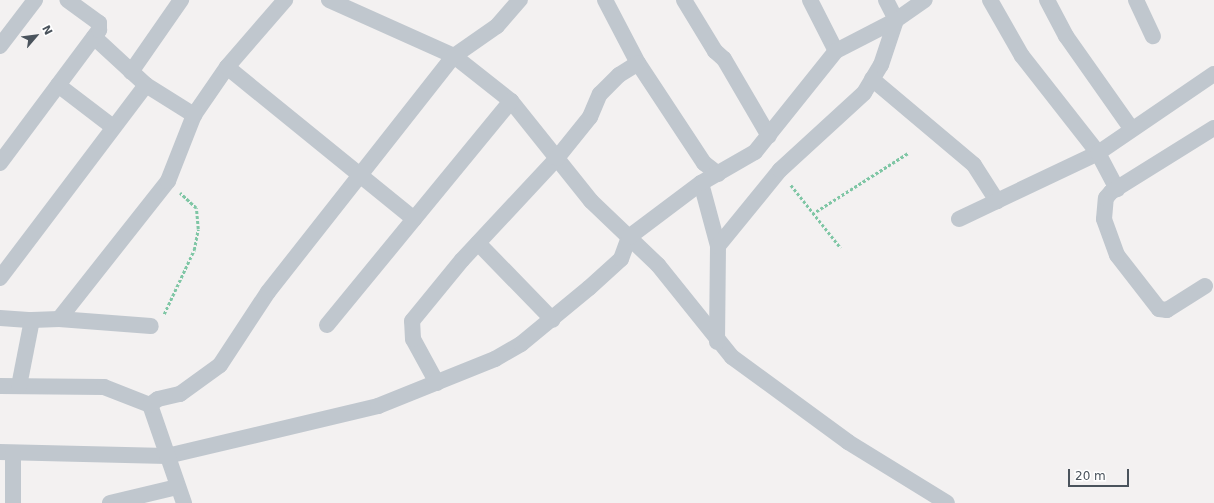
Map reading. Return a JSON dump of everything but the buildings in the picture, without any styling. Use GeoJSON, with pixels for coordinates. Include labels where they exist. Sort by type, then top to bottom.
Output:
{"type":"FeatureCollection","features":[{"type":"Feature","properties":{"kind":"street"},"geometry":{"type":"LineString","coordinates":[[0,46],[35,0]]}},
{"type":"Feature","properties":{"kind":"street"},"geometry":{"type":"LineString","coordinates":[[0,163],[94,37],[99,23],[67,0]]}},
{"type":"Feature","properties":{"kind":"street"},"geometry":{"type":"LineString","coordinates":[[131,72],[182,0]]}},
{"type":"Feature","properties":{"kind":"street"},"geometry":{"type":"LineString","coordinates":[[59,319],[168,181],[194,115],[227,67],[286,0]]}},
{"type":"Feature","properties":{"kind":"street"},"geometry":{"type":"LineString","coordinates":[[329,0],[454,56],[511,101],[591,201],[658,265],[717,342],[732,357],[848,442],[946,503]]}},
{"type":"Feature","properties":{"kind":"street"},"geometry":{"type":"LineString","coordinates":[[150,405],[158,399],[180,394],[220,365],[268,292],[360,172],[454,56],[497,26],[520,0]]}},
{"type":"Feature","properties":{"kind":"street"},"geometry":{"type":"LineString","coordinates":[[605,0],[638,63],[704,163],[718,174]]}},
{"type":"Feature","properties":{"kind":"street"},"geometry":{"type":"LineString","coordinates":[[684,0],[715,51],[724,59],[769,136]]}},
{"type":"Feature","properties":{"kind":"street"},"geometry":{"type":"LineString","coordinates":[[810,0],[836,51]]}},
{"type":"Feature","properties":{"kind":"street"},"geometry":{"type":"LineString","coordinates":[[886,0],[896,20]]}},
{"type":"Feature","properties":{"kind":"street"},"geometry":{"type":"LineString","coordinates":[[718,246],[780,170],[864,93],[881,65],[896,20],[899,0]]}},
{"type":"Feature","properties":{"kind":"street"},"geometry":{"type":"LineString","coordinates":[[13,503],[6,453],[167,456],[378,406],[437,383],[508,352],[553,320],[621,259],[630,237],[701,182],[718,174],[755,152],[836,51],[896,20],[926,0]]}},
{"type":"Feature","properties":{"kind":"street"},"geometry":{"type":"LineString","coordinates":[[990,0],[1022,56],[1098,153],[1117,189]]}},
{"type":"Feature","properties":{"kind":"street"},"geometry":{"type":"LineString","coordinates":[[1047,0],[1066,36],[1131,128]]}},
{"type":"Feature","properties":{"kind":"street"},"geometry":{"type":"LineString","coordinates":[[1136,0],[1153,36]]}},
{"type":"Feature","properties":{"kind":"street"},"geometry":{"type":"LineString","coordinates":[[94,37],[146,85],[194,115]]}},
{"type":"Feature","properties":{"kind":"street"},"geometry":{"type":"LineString","coordinates":[[437,383],[413,339],[412,322],[478,243],[557,158],[590,118],[600,94],[618,75],[638,63]]}},
{"type":"Feature","properties":{"kind":"street"},"geometry":{"type":"LineString","coordinates":[[227,67],[360,172],[414,219]]}},
{"type":"Feature","properties":{"kind":"street"},"geometry":{"type":"LineString","coordinates":[[959,219],[1098,153],[1131,128],[1214,74]]}},
{"type":"Feature","properties":{"kind":"street"},"geometry":{"type":"LineString","coordinates":[[872,79],[974,165],[997,201]]}},
{"type":"Feature","properties":{"kind":"street"},"geometry":{"type":"LineString","coordinates":[[58,85],[113,126]]}},
{"type":"Feature","properties":{"kind":"street"},"geometry":{"type":"LineString","coordinates":[[0,278],[113,126],[146,85]]}},
{"type":"Feature","properties":{"kind":"street"},"geometry":{"type":"LineString","coordinates":[[326,325],[511,101]]}},
{"type":"Feature","properties":{"kind":"street"},"geometry":{"type":"LineString","coordinates":[[1205,286],[1167,310],[1159,309],[1117,255],[1104,219],[1106,198],[1117,189],[1214,128]]}},
{"type":"Feature","properties":{"kind":"street"},"geometry":{"type":"LineString","coordinates":[[701,182],[718,246],[717,342]]}},
{"type":"Feature","properties":{"kind":"street"},"geometry":{"type":"LineString","coordinates":[[478,243],[553,320]]}},
{"type":"Feature","properties":{"kind":"street"},"geometry":{"type":"LineString","coordinates":[[0,318],[32,320],[59,319],[151,326]]}},
{"type":"Feature","properties":{"kind":"street"},"geometry":{"type":"LineString","coordinates":[[19,386],[32,320]]}},
{"type":"Feature","properties":{"kind":"street"},"geometry":{"type":"LineString","coordinates":[[0,386],[104,387],[150,405]]}},
{"type":"Feature","properties":{"kind":"street"},"geometry":{"type":"LineString","coordinates":[[150,405],[177,487],[184,503]]}},
{"type":"Feature","properties":{"kind":"street"},"geometry":{"type":"LineString","coordinates":[[110,503],[177,487]]}},
{"type":"Feature","properties":{"kind":"path"},"geometry":{"type":"LineString","coordinates":[[812,214],[908,153]]}},
{"type":"Feature","properties":{"kind":"path"},"geometry":{"type":"LineString","coordinates":[[780,170],[812,214],[841,248]]}},
{"type":"Feature","properties":{"kind":"path"},"geometry":{"type":"LineString","coordinates":[[151,326],[166,309],[194,250],[198,229],[196,208],[168,181]]}}]}
